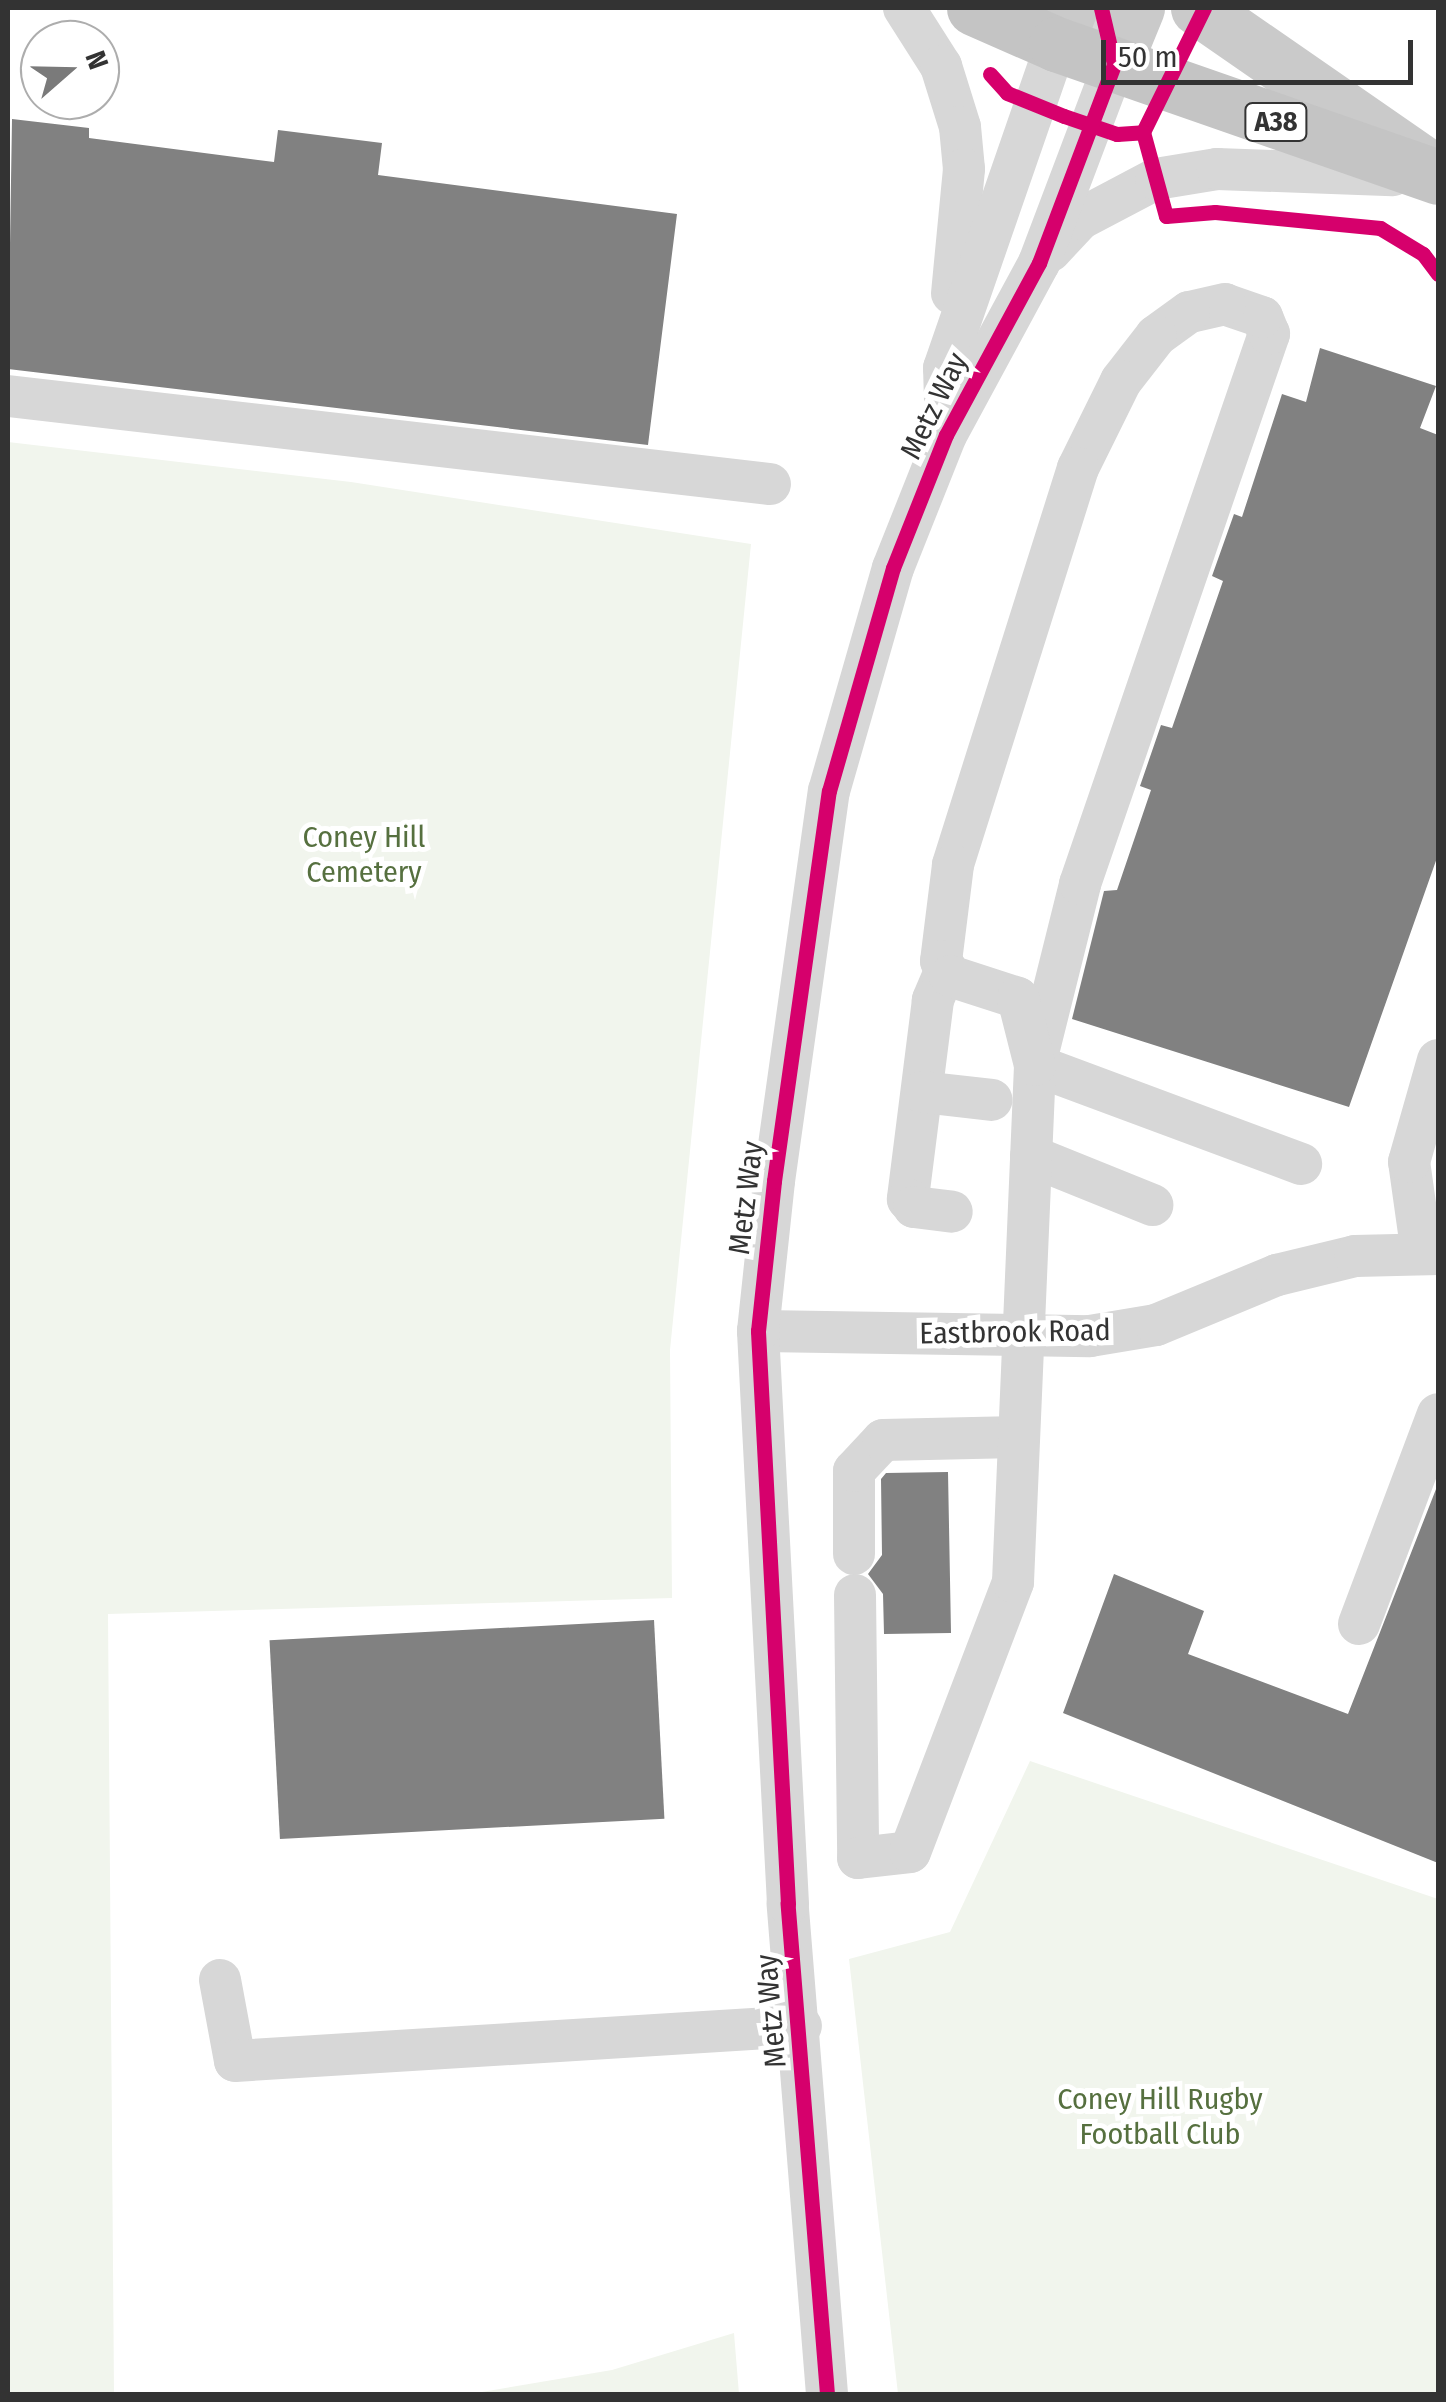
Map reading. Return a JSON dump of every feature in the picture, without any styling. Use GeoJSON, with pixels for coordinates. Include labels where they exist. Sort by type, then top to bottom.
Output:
{"type":"FeatureCollection","features":[{"type":"Feature","properties":{"kind":"highway","name":"A38"},"geometry":{"type":"LineString","coordinates":[[974,8],[1063,26],[1114,64],[1438,177]]}},
{"type":"Feature","properties":{"kind":"main road","name":"Metz Way"},"geometry":{"type":"LineString","coordinates":[[1114,64],[1137,8]]}},
{"type":"Feature","properties":{"kind":"main road"},"geometry":{"type":"LineString","coordinates":[[1198,8],[1438,177]]}},
{"type":"Feature","properties":{"kind":"street"},"geometry":{"type":"LineString","coordinates":[[904,8],[941,66],[960,127],[964,170],[944,368]]}},
{"type":"Feature","properties":{"kind":"street"},"geometry":{"type":"LineString","coordinates":[[1101,8],[1114,64]]}},
{"type":"Feature","properties":{"kind":"street","name":"Metz Way"},"geometry":{"type":"LineString","coordinates":[[946,435],[944,368],[1063,26]]}},
{"type":"Feature","properties":{"kind":"street","name":"Metz Way"},"geometry":{"type":"LineString","coordinates":[[826,2394],[802,2026],[788,1904],[758,1331],[830,791],[893,568],[946,435],[1040,263],[1114,64]]}},
{"type":"Feature","properties":{"kind":"street"},"geometry":{"type":"LineString","coordinates":[[1040,263],[1080,219],[1114,196],[1190,172],[1344,172],[1438,177]]}},
{"type":"Feature","properties":{"kind":"street"},"geometry":{"type":"LineString","coordinates":[[1018,1437],[883,1440],[854,1471],[858,1858],[910,1852],[1013,1582],[1035,1065],[1080,884],[1269,334],[1262,317],[1225,304],[1189,312],[1156,336],[1121,381],[1078,468],[954,865],[940,946],[946,969],[950,976],[1018,998],[1035,1065]]}},
{"type":"Feature","properties":{"kind":"street"},"geometry":{"type":"LineString","coordinates":[[8,396],[770,484]]}},
{"type":"Feature","properties":{"kind":"street"},"geometry":{"type":"LineString","coordinates":[[946,969],[933,1000],[908,1198],[914,1207],[952,1212]]}},
{"type":"Feature","properties":{"kind":"street"},"geometry":{"type":"LineString","coordinates":[[1430,1254],[1409,1162],[1438,1060]]}},
{"type":"Feature","properties":{"kind":"street"},"geometry":{"type":"LineString","coordinates":[[1035,1065],[1302,1164]]}},
{"type":"Feature","properties":{"kind":"street"},"geometry":{"type":"LineString","coordinates":[[922,1092],[992,1100]]}},
{"type":"Feature","properties":{"kind":"street"},"geometry":{"type":"LineString","coordinates":[[1031,1156],[1152,1205]]}},
{"type":"Feature","properties":{"kind":"street","name":"Eastbrook Road"},"geometry":{"type":"LineString","coordinates":[[758,1331],[1090,1336],[1156,1325],[1277,1276],[1355,1256],[1430,1254]]}},
{"type":"Feature","properties":{"kind":"street"},"geometry":{"type":"LineString","coordinates":[[1360,1624],[1438,1414]]}},
{"type":"Feature","properties":{"kind":"street"},"geometry":{"type":"LineString","coordinates":[[220,1980],[235,2061],[802,2026]]}},
{"type":"Feature","properties":{"kind":"green space","name":"Coney Hill Cemetery"},"geometry":{"type":"Polygon","coordinates":[[[8,442],[351,482],[751,544],[670,1350],[672,1598],[108,1614],[114,2394],[8,2394],[8,442]]]}},
{"type":"Feature","properties":{"kind":"green space","name":"Coney Hill Rugby Football Club"},"geometry":{"type":"Polygon","coordinates":[[[1030,1761],[1438,1899],[1438,2394],[898,2394],[849,1959],[950,1932],[1030,1761]]]}},
{"type":"Feature","properties":{"kind":"green space"},"geometry":{"type":"Polygon","coordinates":[[[734,2333],[739,2394],[470,2394],[612,2370],[734,2333]]]}},
{"type":"Feature","properties":{"kind":"building"},"geometry":{"type":"Polygon","coordinates":[[[12,119],[89,128],[89,138],[274,162],[278,130],[382,143],[378,175],[677,214],[648,445],[8,369],[12,119]]]}},
{"type":"Feature","properties":{"kind":"building"},"geometry":{"type":"Polygon","coordinates":[[[1320,348],[1436,386],[1420,428],[1438,435],[1438,855],[1349,1107],[1072,1019],[1104,891],[1117,890],[1151,790],[1140,786],[1161,725],[1172,728],[1223,581],[1212,576],[1234,514],[1242,517],[1282,394],[1306,402],[1320,348]]]}},
{"type":"Feature","properties":{"kind":"building"},"geometry":{"type":"Polygon","coordinates":[[[948,1472],[951,1633],[884,1634],[883,1594],[868,1574],[882,1555],[881,1479],[886,1473],[948,1472]]]}},
{"type":"Feature","properties":{"kind":"building"},"geometry":{"type":"Polygon","coordinates":[[[1438,1484],[1438,1863],[1063,1713],[1114,1574],[1204,1611],[1188,1654],[1348,1714],[1438,1484]]]}},
{"type":"Feature","properties":{"kind":"building"},"geometry":{"type":"Polygon","coordinates":[[[654,1620],[664,1819],[280,1839],[270,1640],[654,1620]]]}},
{"type":"Feature","properties":{"kind":"cycle path"},"geometry":{"type":"LineString","coordinates":[[827,2394],[788,1904],[758,1331],[774,1181],[829,791],[893,568],[946,435],[1039,263],[1114,64],[1101,8]]}},
{"type":"Feature","properties":{"kind":"cycle path"},"geometry":{"type":"LineString","coordinates":[[1204,8],[1143,132],[1166,216],[1215,212],[1380,228],[1423,254],[1438,274]]}},
{"type":"Feature","properties":{"kind":"cycle path"},"geometry":{"type":"LineString","coordinates":[[990,74],[1007,93],[1064,116],[1117,134],[1143,132]]}}]}
